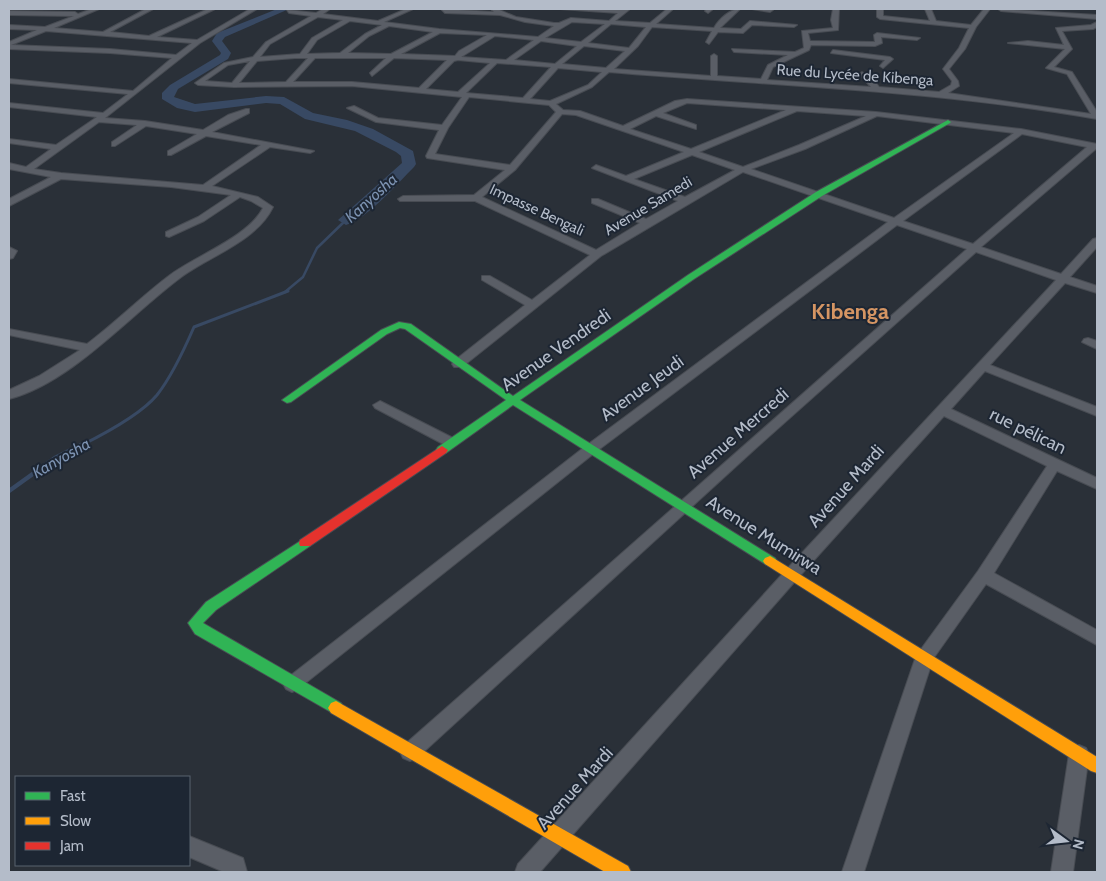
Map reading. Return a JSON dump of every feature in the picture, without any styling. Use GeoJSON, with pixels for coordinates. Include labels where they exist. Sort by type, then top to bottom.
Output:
{"type":"FeatureCollection","features":[{"type":"Feature","properties":{"kind":"street"},"geometry":{"type":"LineString","coordinates":[[9,46],[96,9]]}},
{"type":"Feature","properties":{"kind":"street"},"geometry":{"type":"LineString","coordinates":[[106,32],[150,9]]}},
{"type":"Feature","properties":{"kind":"street"},"geometry":{"type":"LineString","coordinates":[[148,38],[212,9]]}},
{"type":"Feature","properties":{"kind":"street"},"geometry":{"type":"LineString","coordinates":[[9,173],[24,169],[60,148],[135,93],[177,57],[198,42],[254,9]]}},
{"type":"Feature","properties":{"kind":"street"},"geometry":{"type":"LineString","coordinates":[[234,85],[268,43],[327,9]]}},
{"type":"Feature","properties":{"kind":"street"},"geometry":{"type":"LineString","coordinates":[[381,22],[410,9]]}},
{"type":"Feature","properties":{"kind":"street"},"geometry":{"type":"LineString","coordinates":[[444,9],[445,11],[497,11],[507,16],[560,24],[577,20],[742,31],[750,23],[794,25]]}},
{"type":"Feature","properties":{"kind":"street"},"geometry":{"type":"LineString","coordinates":[[563,9],[626,11]]}},
{"type":"Feature","properties":{"kind":"street"},"geometry":{"type":"LineString","coordinates":[[234,85],[352,84],[551,103],[590,86],[631,50],[670,9]]}},
{"type":"Feature","properties":{"kind":"street"},"geometry":{"type":"LineString","coordinates":[[709,42],[716,29],[737,9]]}},
{"type":"Feature","properties":{"kind":"street"},"geometry":{"type":"LineString","coordinates":[[755,9],[770,10]]}},
{"type":"Feature","properties":{"kind":"street"},"geometry":{"type":"LineString","coordinates":[[807,46],[804,32],[836,30],[834,19],[836,9]]}},
{"type":"Feature","properties":{"kind":"street"},"geometry":{"type":"LineString","coordinates":[[880,9],[878,16],[881,18],[973,27]]}},
{"type":"Feature","properties":{"kind":"street"},"geometry":{"type":"LineString","coordinates":[[928,9],[934,23]]}},
{"type":"Feature","properties":{"kind":"street"},"geometry":{"type":"LineString","coordinates":[[940,95],[955,86],[955,81],[946,69],[962,49],[973,27],[987,9]]}},
{"type":"Feature","properties":{"kind":"street"},"geometry":{"type":"LineString","coordinates":[[1001,9],[1096,20],[1093,28],[1058,29],[1069,48]]}},
{"type":"Feature","properties":{"kind":"street"},"geometry":{"type":"LineString","coordinates":[[288,11],[439,31],[494,34],[631,50]]}},
{"type":"Feature","properties":{"kind":"street"},"geometry":{"type":"LineString","coordinates":[[525,100],[558,65],[626,11]]}},
{"type":"Feature","properties":{"kind":"street"},"geometry":{"type":"LineString","coordinates":[[459,19],[472,12]]}},
{"type":"Feature","properties":{"kind":"street"},"geometry":{"type":"LineString","coordinates":[[9,13],[82,14]]}},
{"type":"Feature","properties":{"kind":"street"},"geometry":{"type":"LineString","coordinates":[[499,21],[507,16]]}},
{"type":"Feature","properties":{"kind":"street"},"geometry":{"type":"LineString","coordinates":[[303,57],[305,49],[314,39],[351,18]]}},
{"type":"Feature","properties":{"kind":"street"},"geometry":{"type":"LineString","coordinates":[[342,55],[367,35],[390,23]]}},
{"type":"Feature","properties":{"kind":"street"},"geometry":{"type":"LineString","coordinates":[[507,62],[560,24]]}},
{"type":"Feature","properties":{"kind":"street"},"geometry":{"type":"LineString","coordinates":[[9,26],[106,32],[198,42]]}},
{"type":"Feature","properties":{"kind":"street"},"geometry":{"type":"LineString","coordinates":[[372,74],[392,56],[439,31]]}},
{"type":"Feature","properties":{"kind":"street"},"geometry":{"type":"LineString","coordinates":[[420,90],[461,52],[494,34]]}},
{"type":"Feature","properties":{"kind":"street"},"geometry":{"type":"LineString","coordinates":[[762,82],[770,66],[797,55],[807,46],[875,44],[879,43],[878,35],[917,38]]}},
{"type":"Feature","properties":{"kind":"street"},"geometry":{"type":"LineString","coordinates":[[1011,43],[1069,48]]}},
{"type":"Feature","properties":{"kind":"street"},"geometry":{"type":"LineString","coordinates":[[9,46],[110,51],[177,57]]}},
{"type":"Feature","properties":{"kind":"street"},"geometry":{"type":"LineString","coordinates":[[807,46],[890,59],[883,66]]}},
{"type":"Feature","properties":{"kind":"street"},"geometry":{"type":"LineString","coordinates":[[1069,48],[1049,68],[1070,72],[1074,83],[1097,117]]}},
{"type":"Feature","properties":{"kind":"street"},"geometry":{"type":"LineString","coordinates":[[734,50],[797,55]]}},
{"type":"Feature","properties":{"kind":"street","name":"Rue du Lycée de Kibenga"},"geometry":{"type":"LineString","coordinates":[[234,85],[198,83],[226,64],[254,59],[342,55],[392,56],[558,65],[940,95],[1039,106],[1097,117]]}},
{"type":"Feature","properties":{"kind":"street"},"geometry":{"type":"LineString","coordinates":[[288,84],[313,56]]}},
{"type":"Feature","properties":{"kind":"street"},"geometry":{"type":"LineString","coordinates":[[714,56],[714,78]]}},
{"type":"Feature","properties":{"kind":"street"},"geometry":{"type":"LineString","coordinates":[[496,61],[464,94],[430,156],[512,168]]}},
{"type":"Feature","properties":{"kind":"street"},"geometry":{"type":"LineString","coordinates":[[862,74],[871,80],[878,90]]}},
{"type":"Feature","properties":{"kind":"street"},"geometry":{"type":"LineString","coordinates":[[9,81],[135,93]]}},
{"type":"Feature","properties":{"kind":"street"},"geometry":{"type":"LineString","coordinates":[[624,129],[655,113],[687,101],[876,114],[1021,131],[1096,145]]}},
{"type":"Feature","properties":{"kind":"street"},"geometry":{"type":"LineString","coordinates":[[551,103],[561,112],[585,114],[624,129],[696,151],[1097,290]]}},
{"type":"Feature","properties":{"kind":"street"},"geometry":{"type":"LineString","coordinates":[[9,105],[145,123],[267,146],[310,151]]}},
{"type":"Feature","properties":{"kind":"street"},"geometry":{"type":"LineString","coordinates":[[351,108],[376,120],[444,128]]}},
{"type":"Feature","properties":{"kind":"street"},"geometry":{"type":"LineString","coordinates":[[626,178],[798,108]]}},
{"type":"Feature","properties":{"kind":"street"},"geometry":{"type":"LineString","coordinates":[[171,154],[231,117],[246,111]]}},
{"type":"Feature","properties":{"kind":"street"},"geometry":{"type":"LineString","coordinates":[[476,198],[512,168],[552,118],[561,112]]}},
{"type":"Feature","properties":{"kind":"street"},"geometry":{"type":"LineString","coordinates":[[655,113],[693,126]]}},
{"type":"Feature","properties":{"kind":"street","name":"Avenue Samedi"},"geometry":{"type":"LineString","coordinates":[[458,364],[597,254],[647,223],[744,169],[802,147],[876,114]]}},
{"type":"Feature","properties":{"kind":"street","name":"Avenue Vendredi"},"geometry":{"type":"LineString","coordinates":[[292,684],[200,630],[195,623],[211,606],[515,401],[691,277],[819,194],[948,122]]}},
{"type":"Feature","properties":{"kind":"street"},"geometry":{"type":"LineString","coordinates":[[115,144],[145,123]]}},
{"type":"Feature","properties":{"kind":"street","name":"Avenue Jeudi"},"geometry":{"type":"LineString","coordinates":[[292,684],[592,448],[896,221],[1021,131]]}},
{"type":"Feature","properties":{"kind":"street"},"geometry":{"type":"LineString","coordinates":[[9,141],[60,148]]}},
{"type":"Feature","properties":{"kind":"street","name":"Avenue Mercredi"},"geometry":{"type":"LineString","coordinates":[[410,752],[684,505],[974,248],[1096,145]]}},
{"type":"Feature","properties":{"kind":"street"},"geometry":{"type":"LineString","coordinates":[[204,188],[267,146]]}},
{"type":"Feature","properties":{"kind":"street"},"geometry":{"type":"LineString","coordinates":[[9,166],[59,176],[204,188],[239,194],[264,203],[268,207],[267,212],[230,243],[169,280],[90,348],[53,374],[9,395]]}},
{"type":"Feature","properties":{"kind":"street"},"geometry":{"type":"LineString","coordinates":[[596,168],[686,201]]}},
{"type":"Feature","properties":{"kind":"street"},"geometry":{"type":"LineString","coordinates":[[9,203],[59,176]]}},
{"type":"Feature","properties":{"kind":"street"},"geometry":{"type":"LineString","coordinates":[[169,234],[200,220],[239,194]]}},
{"type":"Feature","properties":{"kind":"street","name":"Impasse Bengali"},"geometry":{"type":"LineString","coordinates":[[404,199],[476,198],[597,254]]}},
{"type":"Feature","properties":{"kind":"street"},"geometry":{"type":"LineString","coordinates":[[595,200],[647,223]]}},
{"type":"Feature","properties":{"kind":"street","name":"Avenue Mardi"},"geometry":{"type":"LineString","coordinates":[[526,872],[792,574],[1096,244]]}},
{"type":"Feature","properties":{"kind":"street"},"geometry":{"type":"LineString","coordinates":[[9,250],[12,251],[9,256]]}},
{"type":"Feature","properties":{"kind":"street"},"geometry":{"type":"LineString","coordinates":[[486,278],[533,305]]}},
{"type":"Feature","properties":{"kind":"street","name":"Avenue Mumirwa"},"geometry":{"type":"LineString","coordinates":[[286,400],[389,329],[404,325],[458,364],[515,401],[925,656],[1097,766]]}},
{"type":"Feature","properties":{"kind":"street"},"geometry":{"type":"LineString","coordinates":[[9,332],[90,348]]}},
{"type":"Feature","properties":{"kind":"street"},"geometry":{"type":"LineString","coordinates":[[982,366],[1097,412]]}},
{"type":"Feature","properties":{"kind":"street"},"geometry":{"type":"LineString","coordinates":[[380,404],[452,443]]}},
{"type":"Feature","properties":{"kind":"street","name":"rue pélican"},"geometry":{"type":"LineString","coordinates":[[942,410],[1097,484]]}},
{"type":"Feature","properties":{"kind":"street"},"geometry":{"type":"LineString","coordinates":[[853,872],[925,656],[984,576],[1054,465]]}},
{"type":"Feature","properties":{"kind":"street"},"geometry":{"type":"LineString","coordinates":[[984,576],[1097,638]]}},
{"type":"Feature","properties":{"kind":"street"},"geometry":{"type":"LineString","coordinates":[[292,684],[622,872]]}},
{"type":"Feature","properties":{"kind":"street"},"geometry":{"type":"LineString","coordinates":[[1062,872],[1079,754]]}},
{"type":"Feature","properties":{"kind":"street"},"geometry":{"type":"LineString","coordinates":[[190,846],[235,866],[236,872]]}},
{"type":"Feature","properties":{"kind":"waterway","name":"Kanyosha"},"geometry":{"type":"LineString","coordinates":[[284,9],[221,35],[217,41],[226,53],[224,57],[174,87],[168,93],[168,99],[195,108],[209,108],[266,99],[280,100],[291,104],[309,116],[351,125],[368,132],[394,144],[408,154],[409,164],[368,203],[346,220]]}},
{"type":"Feature","properties":{"kind":"waterway","name":"Kanyosha"},"geometry":{"type":"LineString","coordinates":[[285,292],[303,277],[317,248],[346,220]]}},
{"type":"Feature","properties":{"kind":"waterway","name":"Kanyosha"},"geometry":{"type":"LineString","coordinates":[[82,445],[132,416],[157,395],[173,371],[194,327],[288,291]]}},
{"type":"Feature","properties":{"kind":"waterway","name":"Kanyosha"},"geometry":{"type":"LineString","coordinates":[[9,491],[55,458],[85,443]]}},
{"type":"Feature","properties":{"kind":"traffic: fast"},"geometry":{"type":"LineString","coordinates":[[442,450],[691,277],[819,194],[948,122]]}},
{"type":"Feature","properties":{"kind":"traffic: fast"},"geometry":{"type":"LineString","coordinates":[[287,400],[384,332],[399,325],[408,326],[540,419],[770,561]]}},
{"type":"Feature","properties":{"kind":"traffic: fast"},"geometry":{"type":"LineString","coordinates":[[305,543],[211,606],[195,623],[200,630],[336,708]]}},
{"type":"Feature","properties":{"kind":"traffic: slow"},"geometry":{"type":"LineString","coordinates":[[770,561],[1097,766]]}},
{"type":"Feature","properties":{"kind":"traffic: slow"},"geometry":{"type":"LineString","coordinates":[[336,708],[622,872]]}},
{"type":"Feature","properties":{"kind":"traffic: jam"},"geometry":{"type":"LineString","coordinates":[[305,543],[442,450]]}},
{"type":"Feature","properties":{"kind":"district","name":"Kibenga"},"geometry":{"type":"Point","coordinates":[850,311]}}]}
